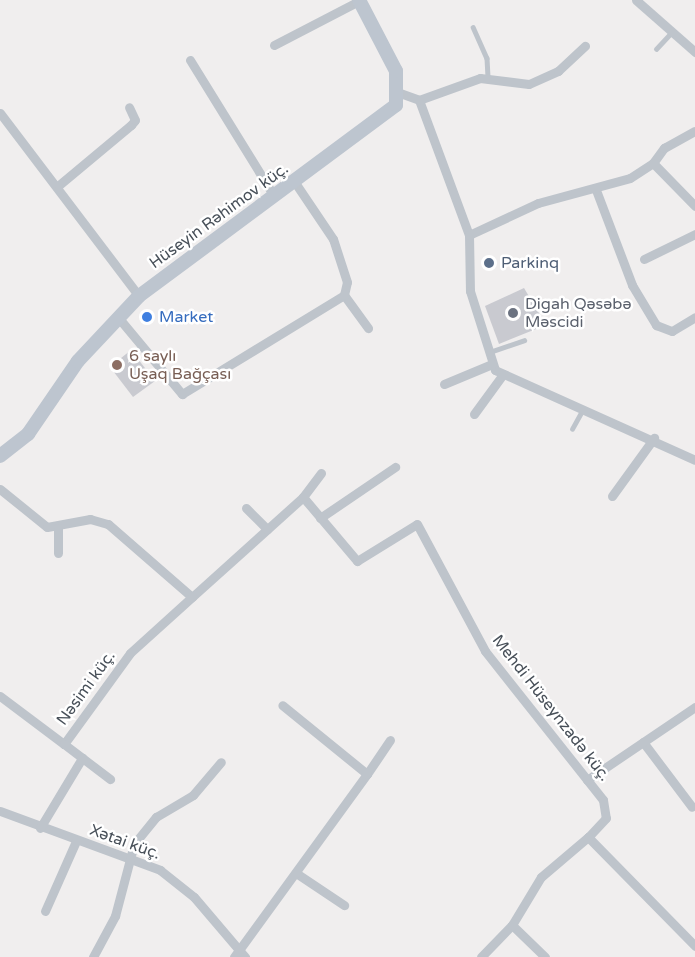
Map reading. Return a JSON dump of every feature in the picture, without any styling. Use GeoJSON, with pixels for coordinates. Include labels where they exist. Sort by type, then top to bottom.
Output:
{"type":"FeatureCollection","features":[{"type":"Feature","properties":{"kind":"main road"},"geometry":{"type":"LineString","coordinates":[[359,0],[388,53],[400,93]]}},
{"type":"Feature","properties":{"kind":"main road","name":"Hüseyin Rəhimov küç."},"geometry":{"type":"LineString","coordinates":[[0,456],[27,434],[117,316],[139,296],[294,181],[386,118],[400,93]]}},
{"type":"Feature","properties":{"kind":"street"},"geometry":{"type":"LineString","coordinates":[[274,45],[359,0]]}},
{"type":"Feature","properties":{"kind":"street"},"geometry":{"type":"LineString","coordinates":[[636,0],[670,34],[695,52]]}},
{"type":"Feature","properties":{"kind":"street"},"geometry":{"type":"LineString","coordinates":[[400,93],[419,100],[472,79],[529,84],[558,71],[585,46]]}},
{"type":"Feature","properties":{"kind":"street"},"geometry":{"type":"LineString","coordinates":[[190,60],[274,196]]}},
{"type":"Feature","properties":{"kind":"street"},"geometry":{"type":"LineString","coordinates":[[419,100],[469,235],[473,252],[469,285],[488,353],[492,364],[501,376],[584,406],[654,438],[695,460]]}},
{"type":"Feature","properties":{"kind":"street"},"geometry":{"type":"LineString","coordinates":[[59,185],[131,125],[135,120],[129,107]]}},
{"type":"Feature","properties":{"kind":"street"},"geometry":{"type":"LineString","coordinates":[[0,113],[59,185],[95,243],[139,296]]}},
{"type":"Feature","properties":{"kind":"street"},"geometry":{"type":"LineString","coordinates":[[469,235],[538,203],[596,190],[630,178],[653,163],[664,148],[695,131]]}},
{"type":"Feature","properties":{"kind":"street"},"geometry":{"type":"LineString","coordinates":[[653,163],[695,206]]}},
{"type":"Feature","properties":{"kind":"street"},"geometry":{"type":"LineString","coordinates":[[117,316],[182,394],[344,295],[347,282],[333,239],[294,181]]}},
{"type":"Feature","properties":{"kind":"street"},"geometry":{"type":"LineString","coordinates":[[596,190],[632,285],[656,325],[672,331],[695,317]]}},
{"type":"Feature","properties":{"kind":"street"},"geometry":{"type":"LineString","coordinates":[[644,259],[695,234]]}},
{"type":"Feature","properties":{"kind":"street"},"geometry":{"type":"LineString","coordinates":[[344,295],[368,328]]}},
{"type":"Feature","properties":{"kind":"street"},"geometry":{"type":"LineString","coordinates":[[444,384],[492,364]]}},
{"type":"Feature","properties":{"kind":"street"},"geometry":{"type":"LineString","coordinates":[[474,414],[501,376]]}},
{"type":"Feature","properties":{"kind":"street"},"geometry":{"type":"LineString","coordinates":[[612,496],[654,438]]}},
{"type":"Feature","properties":{"kind":"street"},"geometry":{"type":"LineString","coordinates":[[320,518],[395,468]]}},
{"type":"Feature","properties":{"kind":"street"},"geometry":{"type":"LineString","coordinates":[[0,489],[36,520],[58,528],[98,519],[192,597],[303,497],[321,473]]}},
{"type":"Feature","properties":{"kind":"street","name":"Mehdi Hüseynzadə küç."},"geometry":{"type":"LineString","coordinates":[[303,497],[357,561],[365,561],[409,525],[425,530],[485,651],[608,809],[588,837]]}},
{"type":"Feature","properties":{"kind":"street"},"geometry":{"type":"LineString","coordinates":[[246,508],[267,529]]}},
{"type":"Feature","properties":{"kind":"street"},"geometry":{"type":"LineString","coordinates":[[58,528],[58,553]]}},
{"type":"Feature","properties":{"kind":"street","name":"Nəsimi küç."},"geometry":{"type":"LineString","coordinates":[[0,696],[64,744],[130,653],[192,597]]}},
{"type":"Feature","properties":{"kind":"street"},"geometry":{"type":"LineString","coordinates":[[282,705],[367,774]]}},
{"type":"Feature","properties":{"kind":"street"},"geometry":{"type":"LineString","coordinates":[[587,780],[695,707]]}},
{"type":"Feature","properties":{"kind":"street"},"geometry":{"type":"LineString","coordinates":[[240,955],[390,740]]}},
{"type":"Feature","properties":{"kind":"street"},"geometry":{"type":"LineString","coordinates":[[643,742],[692,807]]}},
{"type":"Feature","properties":{"kind":"street"},"geometry":{"type":"LineString","coordinates":[[64,744],[110,779]]}},
{"type":"Feature","properties":{"kind":"street"},"geometry":{"type":"LineString","coordinates":[[39,828],[82,758]]}},
{"type":"Feature","properties":{"kind":"street"},"geometry":{"type":"LineString","coordinates":[[93,957],[119,904],[127,858],[156,817],[193,795],[221,762]]}},
{"type":"Feature","properties":{"kind":"street","name":"Xətai küç."},"geometry":{"type":"LineString","coordinates":[[2,815],[127,858],[177,881],[240,955]]}},
{"type":"Feature","properties":{"kind":"street"},"geometry":{"type":"LineString","coordinates":[[481,957],[512,925],[541,877],[588,837],[695,946]]}},
{"type":"Feature","properties":{"kind":"street"},"geometry":{"type":"LineString","coordinates":[[45,911],[76,841]]}},
{"type":"Feature","properties":{"kind":"street"},"geometry":{"type":"LineString","coordinates":[[296,873],[344,905]]}},
{"type":"Feature","properties":{"kind":"street"},"geometry":{"type":"LineString","coordinates":[[512,925],[545,957]]}},
{"type":"Feature","properties":{"kind":"lane"},"geometry":{"type":"LineString","coordinates":[[473,27],[487,58],[488,79]]}},
{"type":"Feature","properties":{"kind":"lane"},"geometry":{"type":"LineString","coordinates":[[656,49],[670,34]]}},
{"type":"Feature","properties":{"kind":"lane"},"geometry":{"type":"LineString","coordinates":[[488,353],[524,340]]}},
{"type":"Feature","properties":{"kind":"lane"},"geometry":{"type":"LineString","coordinates":[[572,429],[584,406]]}},
{"type":"Feature","properties":{"kind":"building"},"geometry":{"type":"Polygon","coordinates":[[[524,288],[546,325],[499,344],[485,306],[524,288]]]}},
{"type":"Feature","properties":{"kind":"building"},"geometry":{"type":"Polygon","coordinates":[[[131,350],[155,381],[133,397],[110,367],[131,350]]]}},
{"type":"Feature","properties":{"kind":"place","name":"Parkinq"},"geometry":{"type":"Point","coordinates":[489,263]}},
{"type":"Feature","properties":{"kind":"place","name":"Digah Qəsəbə Məscidi"},"geometry":{"type":"Point","coordinates":[513,313]}},
{"type":"Feature","properties":{"kind":"place","name":"Market"},"geometry":{"type":"Point","coordinates":[147,317]}},
{"type":"Feature","properties":{"kind":"place","name":"6 saylı Uşaq Bağçası"},"geometry":{"type":"Point","coordinates":[117,365]}}]}
